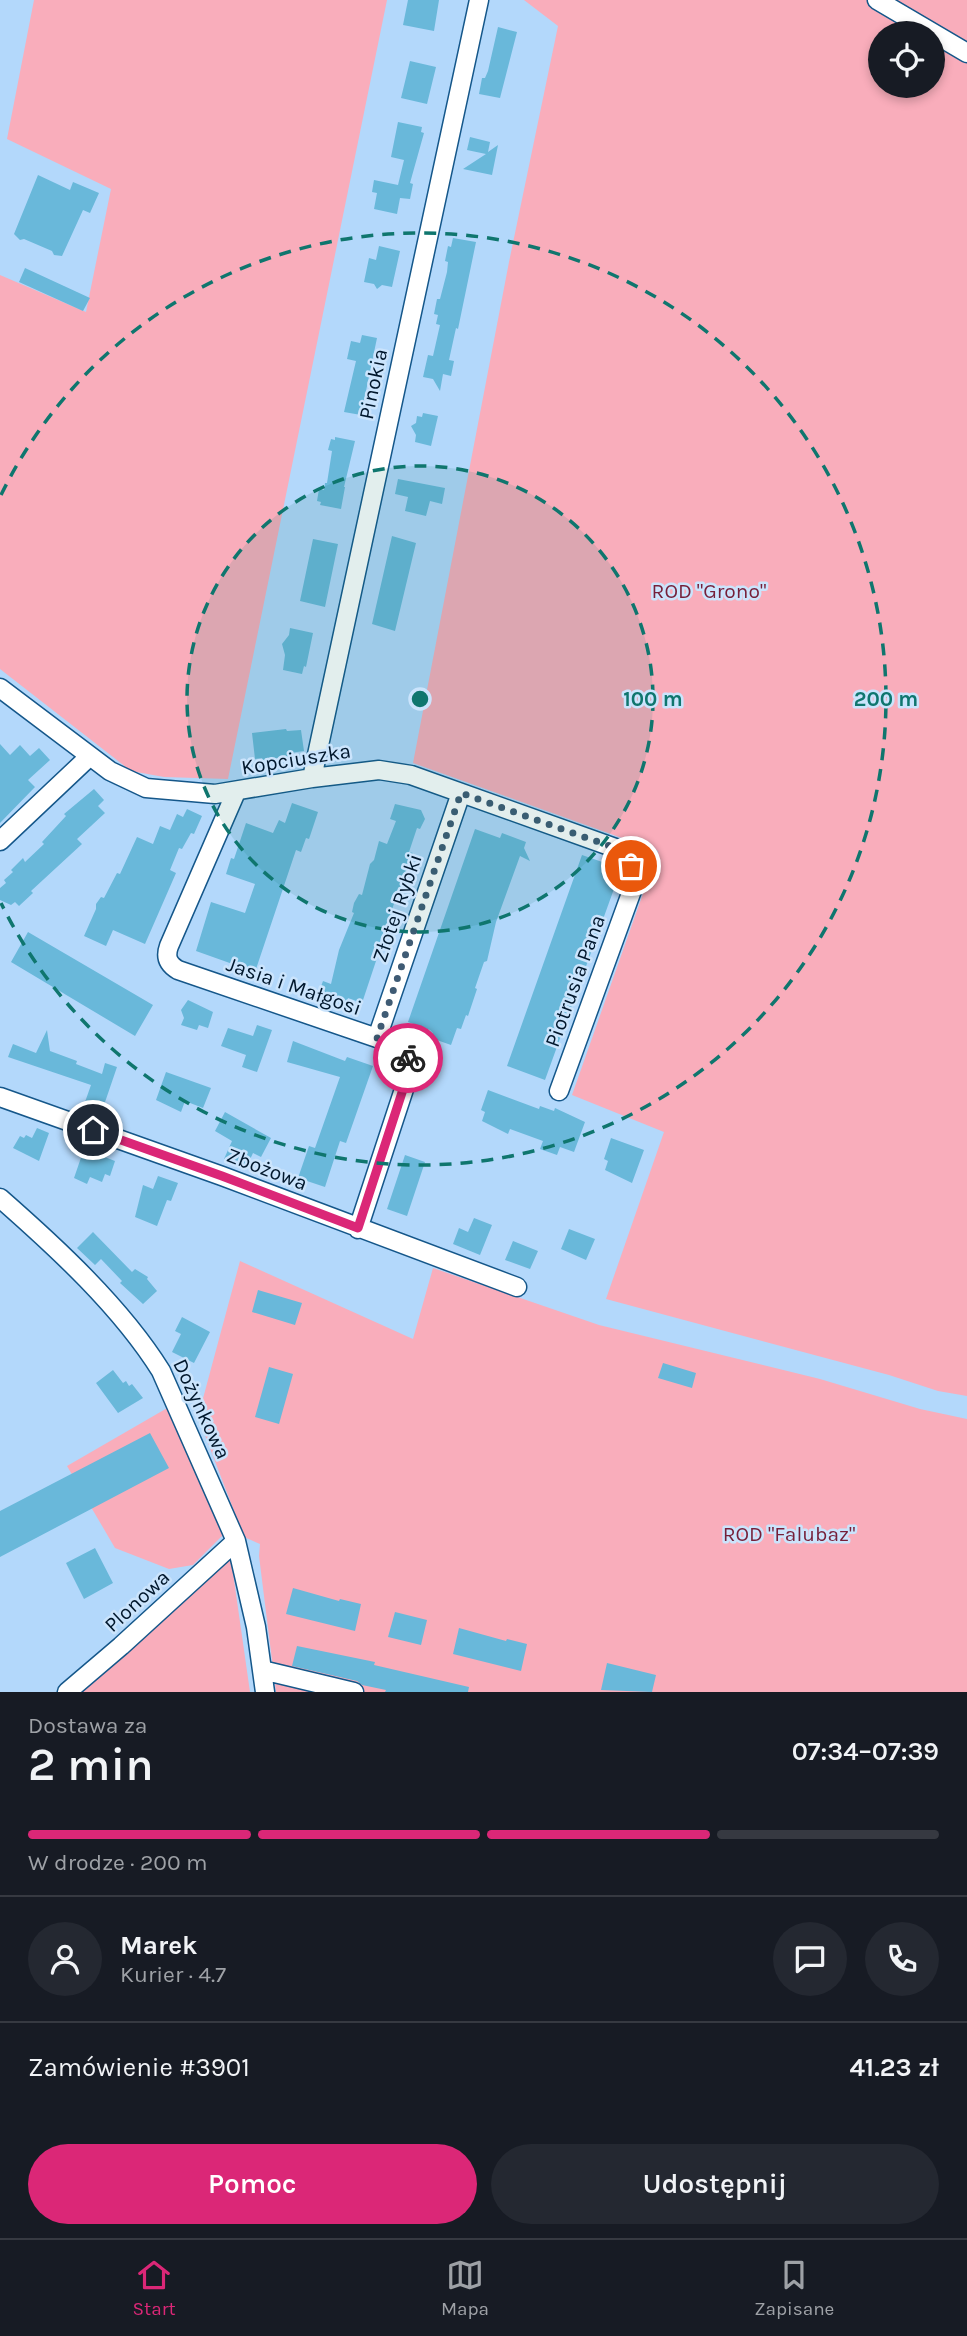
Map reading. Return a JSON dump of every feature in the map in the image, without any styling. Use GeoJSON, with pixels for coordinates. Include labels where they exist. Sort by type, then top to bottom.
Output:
{"type":"FeatureCollection","features":[{"type":"Feature","properties":{"kind":"street","name":"Pinokia"},"geometry":{"type":"LineString","coordinates":[[312,778],[479,0]]}},
{"type":"Feature","properties":{"kind":"street"},"geometry":{"type":"LineString","coordinates":[[877,0],[967,54]]}},
{"type":"Feature","properties":{"kind":"street","name":"Kopciuszka"},"geometry":{"type":"LineString","coordinates":[[0,688],[110,771],[146,788],[187,793],[236,792],[312,778],[379,770],[411,775],[618,849]]}},
{"type":"Feature","properties":{"kind":"street"},"geometry":{"type":"LineString","coordinates":[[0,841],[90,756]]}},
{"type":"Feature","properties":{"kind":"street","name":"Jasia i Małgosi"},"geometry":{"type":"LineString","coordinates":[[236,792],[169,946],[168,960],[178,970],[377,1038],[396,1045],[405,1052],[409,1061],[408,1074],[358,1228]]}},
{"type":"Feature","properties":{"kind":"street","name":"Złotej Rybki"},"geometry":{"type":"LineString","coordinates":[[377,1038],[461,793]]}},
{"type":"Feature","properties":{"kind":"street","name":"Piotrusia Pana"},"geometry":{"type":"LineString","coordinates":[[559,1091],[634,885],[631,866],[618,849]]}},
{"type":"Feature","properties":{"kind":"street","name":"Zbożowa"},"geometry":{"type":"LineString","coordinates":[[0,1097],[222,1176],[517,1287]]}},
{"type":"Feature","properties":{"kind":"street","name":"Dożynkowa"},"geometry":{"type":"LineString","coordinates":[[0,1198],[75,1270],[146,1347],[174,1396],[236,1541],[256,1628],[265,1692]]}},
{"type":"Feature","properties":{"kind":"street","name":"Plonowa"},"geometry":{"type":"LineString","coordinates":[[66,1692],[121,1646],[236,1541]]}},
{"type":"Feature","properties":{"kind":"street"},"geometry":{"type":"LineString","coordinates":[[262,1670],[354,1692]]}},
{"type":"Feature","properties":{"kind":"green space"},"geometry":{"type":"Polygon","coordinates":[[[34,0],[387,0],[228,779],[164,777],[131,771],[0,669],[0,275],[86,312],[111,189],[7,139],[34,0]]]}},
{"type":"Feature","properties":{"kind":"green space","name":"ROD \"Grono\""},"geometry":{"type":"Polygon","coordinates":[[[524,0],[967,0],[967,1396],[938,1391],[889,1375],[606,1299],[664,1132],[572,1095],[658,851],[413,763],[509,262],[558,26],[524,0]]]}},
{"type":"Feature","properties":{"kind":"green space","name":"ROD \"Falubaz\""},"geometry":{"type":"Polygon","coordinates":[[[240,1261],[413,1339],[433,1268],[599,1325],[820,1379],[920,1409],[967,1419],[967,1692],[276,1692],[259,1556],[260,1544],[244,1537],[198,1417],[240,1261]]]}},
{"type":"Feature","properties":{"kind":"green space"},"geometry":{"type":"Polygon","coordinates":[[[169,1407],[224,1534],[193,1565],[169,1569],[115,1548],[67,1466],[169,1407]]]}},
{"type":"Feature","properties":{"kind":"green space"},"geometry":{"type":"Polygon","coordinates":[[[231,1559],[250,1692],[79,1692],[129,1652],[189,1592],[231,1559]]]}},
{"type":"Feature","properties":{"kind":"building"},"geometry":{"type":"Polygon","coordinates":[[[408,0],[439,0],[434,31],[403,25],[408,0]]]}},
{"type":"Feature","properties":{"kind":"building"},"geometry":{"type":"Polygon","coordinates":[[[498,27],[517,32],[500,98],[479,94],[482,78],[485,78],[488,71],[498,27]]]}},
{"type":"Feature","properties":{"kind":"building"},"geometry":{"type":"Polygon","coordinates":[[[410,61],[436,67],[427,104],[401,98],[410,61]]]}},
{"type":"Feature","properties":{"kind":"building"},"geometry":{"type":"Polygon","coordinates":[[[398,122],[422,127],[421,132],[424,133],[410,183],[413,184],[410,199],[400,198],[397,214],[374,209],[377,193],[372,192],[374,180],[398,185],[404,160],[391,157],[398,122]]]}},
{"type":"Feature","properties":{"kind":"building"},"geometry":{"type":"Polygon","coordinates":[[[470,137],[490,142],[488,152],[498,145],[492,175],[463,169],[486,154],[467,150],[470,137]]]}},
{"type":"Feature","properties":{"kind":"building"},"geometry":{"type":"Polygon","coordinates":[[[38,175],[70,190],[73,182],[99,193],[90,213],[83,210],[62,256],[54,255],[52,251],[24,239],[20,240],[14,234],[38,175]]]}},
{"type":"Feature","properties":{"kind":"building"},"geometry":{"type":"Polygon","coordinates":[[[453,238],[476,242],[449,360],[454,361],[451,376],[443,374],[440,391],[433,379],[423,377],[428,355],[433,356],[440,325],[436,324],[438,315],[434,314],[447,272],[448,262],[445,261],[448,246],[451,247],[453,238]]]}},
{"type":"Feature","properties":{"kind":"building"},"geometry":{"type":"Polygon","coordinates":[[[379,246],[400,251],[392,287],[382,285],[377,289],[374,284],[364,282],[369,258],[376,260],[379,246]]]}},
{"type":"Feature","properties":{"kind":"building"},"geometry":{"type":"Polygon","coordinates":[[[25,268],[90,298],[83,311],[19,282],[25,268]]]}},
{"type":"Feature","properties":{"kind":"building"},"geometry":{"type":"Polygon","coordinates":[[[362,335],[377,338],[361,415],[344,412],[356,361],[347,359],[351,341],[360,343],[362,335]]]}},
{"type":"Feature","properties":{"kind":"building"},"geometry":{"type":"Polygon","coordinates":[[[423,413],[438,416],[431,446],[415,442],[416,435],[411,426],[416,423],[417,416],[422,417],[423,413]]]}},
{"type":"Feature","properties":{"kind":"building"},"geometry":{"type":"Polygon","coordinates":[[[335,437],[355,441],[341,509],[320,505],[321,502],[317,501],[319,489],[324,490],[327,483],[332,451],[328,450],[331,439],[335,440],[335,437]]]}},
{"type":"Feature","properties":{"kind":"building"},"geometry":{"type":"Polygon","coordinates":[[[398,479],[445,488],[442,504],[430,501],[426,516],[405,511],[408,497],[395,494],[398,479]]]}},
{"type":"Feature","properties":{"kind":"building"},"geometry":{"type":"Polygon","coordinates":[[[392,536],[416,543],[395,631],[372,624],[392,536]]]}},
{"type":"Feature","properties":{"kind":"building"},"geometry":{"type":"Polygon","coordinates":[[[313,539],[338,544],[325,607],[300,601],[313,539]]]}},
{"type":"Feature","properties":{"kind":"building"},"geometry":{"type":"Polygon","coordinates":[[[290,628],[313,633],[302,674],[283,670],[285,655],[282,644],[289,635],[290,628]]]}},
{"type":"Feature","properties":{"kind":"building"},"geometry":{"type":"Polygon","coordinates":[[[301,730],[304,751],[290,753],[291,756],[255,759],[252,733],[301,730]]]}},
{"type":"Feature","properties":{"kind":"building"},"geometry":{"type":"Polygon","coordinates":[[[0,744],[10,755],[20,745],[30,756],[39,748],[50,760],[28,780],[35,787],[0,823],[0,744]]]}},
{"type":"Feature","properties":{"kind":"building"},"geometry":{"type":"Polygon","coordinates":[[[94,789],[104,800],[98,806],[105,813],[77,839],[82,844],[31,891],[33,893],[19,906],[15,902],[11,905],[0,900],[0,888],[13,872],[11,870],[23,858],[25,862],[44,844],[42,842],[66,816],[64,814],[94,789]]]}},
{"type":"Feature","properties":{"kind":"building"},"geometry":{"type":"Polygon","coordinates":[[[292,803],[318,812],[309,839],[306,838],[301,852],[296,850],[255,972],[196,951],[211,902],[245,913],[255,884],[226,874],[246,823],[273,833],[279,820],[285,823],[292,803]]]}},
{"type":"Feature","properties":{"kind":"building"},"geometry":{"type":"Polygon","coordinates":[[[395,804],[421,810],[425,819],[420,829],[417,828],[409,852],[413,853],[376,952],[379,952],[362,1003],[348,998],[346,1004],[318,995],[323,981],[331,984],[339,950],[354,913],[354,903],[359,894],[362,895],[379,841],[387,844],[396,821],[390,819],[395,804]]]}},
{"type":"Feature","properties":{"kind":"building"},"geometry":{"type":"Polygon","coordinates":[[[187,809],[202,816],[194,834],[191,833],[182,849],[179,848],[170,870],[176,873],[145,944],[113,930],[106,946],[84,936],[96,904],[101,897],[104,898],[117,873],[120,874],[137,837],[153,844],[160,826],[170,830],[177,814],[183,817],[187,809]]]}},
{"type":"Feature","properties":{"kind":"building"},"geometry":{"type":"Polygon","coordinates":[[[475,829],[500,838],[502,833],[526,842],[524,848],[530,861],[520,856],[496,922],[487,961],[484,962],[475,988],[477,989],[468,1016],[466,1015],[461,1029],[457,1028],[451,1045],[431,1038],[433,1033],[430,1030],[408,1022],[475,829]]]}},
{"type":"Feature","properties":{"kind":"building"},"geometry":{"type":"Polygon","coordinates":[[[582,855],[608,864],[607,866],[613,868],[611,872],[619,875],[545,1080],[507,1066],[582,855]]]}},
{"type":"Feature","properties":{"kind":"building"},"geometry":{"type":"Polygon","coordinates":[[[28,932],[153,1005],[135,1036],[11,962],[28,932]]]}},
{"type":"Feature","properties":{"kind":"building"},"geometry":{"type":"Polygon","coordinates":[[[188,1000],[213,1012],[208,1028],[199,1025],[197,1030],[181,1025],[184,1018],[181,1010],[188,1000]]]}},
{"type":"Feature","properties":{"kind":"building"},"geometry":{"type":"Polygon","coordinates":[[[257,1025],[272,1030],[257,1072],[242,1067],[246,1055],[221,1046],[228,1028],[253,1036],[257,1025]]]}},
{"type":"Feature","properties":{"kind":"building"},"geometry":{"type":"Polygon","coordinates":[[[47,1030],[50,1051],[102,1074],[105,1063],[117,1067],[103,1108],[85,1102],[91,1085],[8,1057],[13,1044],[36,1053],[47,1030]]]}},
{"type":"Feature","properties":{"kind":"building"},"geometry":{"type":"Polygon","coordinates":[[[293,1041],[345,1061],[347,1057],[373,1066],[346,1143],[340,1141],[325,1187],[298,1178],[309,1146],[315,1148],[340,1077],[287,1062],[293,1041]]]}},
{"type":"Feature","properties":{"kind":"building"},"geometry":{"type":"Polygon","coordinates":[[[166,1072],[211,1088],[203,1108],[185,1101],[181,1112],[156,1100],[166,1072]]]}},
{"type":"Feature","properties":{"kind":"building"},"geometry":{"type":"Polygon","coordinates":[[[488,1090],[539,1109],[540,1106],[554,1111],[555,1108],[585,1122],[574,1152],[560,1147],[557,1155],[540,1149],[543,1141],[510,1129],[508,1134],[482,1121],[485,1112],[481,1110],[488,1090]]]}},
{"type":"Feature","properties":{"kind":"building"},"geometry":{"type":"Polygon","coordinates":[[[225,1112],[271,1138],[261,1157],[253,1153],[246,1168],[224,1159],[232,1141],[215,1131],[225,1112]]]}},
{"type":"Feature","properties":{"kind":"building"},"geometry":{"type":"Polygon","coordinates":[[[37,1128],[49,1133],[39,1161],[13,1148],[20,1136],[32,1138],[37,1128]]]}},
{"type":"Feature","properties":{"kind":"building"},"geometry":{"type":"Polygon","coordinates":[[[611,1138],[644,1150],[632,1183],[605,1170],[608,1161],[604,1159],[611,1138]]]}},
{"type":"Feature","properties":{"kind":"building"},"geometry":{"type":"Polygon","coordinates":[[[84,1149],[115,1161],[110,1176],[105,1174],[102,1182],[90,1177],[87,1184],[74,1178],[84,1149]]]}},
{"type":"Feature","properties":{"kind":"building"},"geometry":{"type":"Polygon","coordinates":[[[405,1155],[425,1162],[407,1216],[387,1209],[405,1155]]]}},
{"type":"Feature","properties":{"kind":"building"},"geometry":{"type":"Polygon","coordinates":[[[158,1176],[178,1183],[171,1201],[167,1200],[157,1226],[135,1217],[143,1185],[153,1189],[158,1176]]]}},
{"type":"Feature","properties":{"kind":"building"},"geometry":{"type":"Polygon","coordinates":[[[474,1218],[492,1225],[480,1255],[453,1244],[459,1228],[468,1232],[474,1218]]]}},
{"type":"Feature","properties":{"kind":"building"},"geometry":{"type":"Polygon","coordinates":[[[569,1229],[595,1239],[586,1260],[561,1249],[569,1229]]]}},
{"type":"Feature","properties":{"kind":"building"},"geometry":{"type":"Polygon","coordinates":[[[93,1232],[132,1272],[135,1269],[148,1277],[157,1291],[143,1304],[120,1283],[122,1281],[101,1259],[95,1265],[77,1248],[93,1232]]]}},
{"type":"Feature","properties":{"kind":"building"},"geometry":{"type":"Polygon","coordinates":[[[513,1241],[538,1251],[530,1269],[505,1260],[513,1241]]]}},
{"type":"Feature","properties":{"kind":"building"},"geometry":{"type":"Polygon","coordinates":[[[258,1290],[302,1303],[295,1325],[252,1312],[258,1290]]]}},
{"type":"Feature","properties":{"kind":"building"},"geometry":{"type":"Polygon","coordinates":[[[182,1317],[210,1332],[194,1363],[172,1352],[181,1334],[175,1331],[182,1317]]]}},
{"type":"Feature","properties":{"kind":"building"},"geometry":{"type":"Polygon","coordinates":[[[663,1363],[696,1373],[692,1388],[658,1378],[663,1363]]]}},
{"type":"Feature","properties":{"kind":"building"},"geometry":{"type":"Polygon","coordinates":[[[269,1367],[293,1374],[279,1424],[255,1417],[269,1367]]]}},
{"type":"Feature","properties":{"kind":"building"},"geometry":{"type":"Polygon","coordinates":[[[113,1370],[123,1383],[126,1381],[129,1386],[132,1384],[143,1398],[118,1413],[96,1383],[113,1370]]]}},
{"type":"Feature","properties":{"kind":"building"},"geometry":{"type":"Polygon","coordinates":[[[150,1433],[169,1468],[0,1557],[0,1511],[150,1433]]]}},
{"type":"Feature","properties":{"kind":"building"},"geometry":{"type":"Polygon","coordinates":[[[95,1548],[113,1583],[84,1599],[66,1563],[95,1548]]]}},
{"type":"Feature","properties":{"kind":"building"},"geometry":{"type":"Polygon","coordinates":[[[293,1588],[339,1601],[340,1599],[361,1604],[355,1631],[286,1614],[293,1588]]]}},
{"type":"Feature","properties":{"kind":"building"},"geometry":{"type":"Polygon","coordinates":[[[395,1612],[427,1620],[421,1645],[388,1637],[395,1612]]]}},
{"type":"Feature","properties":{"kind":"building"},"geometry":{"type":"Polygon","coordinates":[[[459,1628],[527,1644],[521,1671],[453,1654],[459,1628]]]}},
{"type":"Feature","properties":{"kind":"building"},"geometry":{"type":"Polygon","coordinates":[[[297,1646],[375,1662],[374,1665],[469,1687],[468,1692],[385,1692],[386,1690],[362,1685],[357,1681],[292,1666],[297,1646]]]}},
{"type":"Feature","properties":{"kind":"building"},"geometry":{"type":"Polygon","coordinates":[[[607,1663],[656,1675],[652,1692],[601,1690],[607,1663]]]}},
{"type":"Feature","properties":{"kind":"way so far"},"geometry":{"type":"LineString","coordinates":[[408,1058],[396,1045],[377,1038],[461,793],[618,849],[631,866]]}},
{"type":"Feature","properties":{"kind":"route"},"geometry":{"type":"LineString","coordinates":[[93,1130],[358,1228],[408,1074],[408,1058]]}}]}
